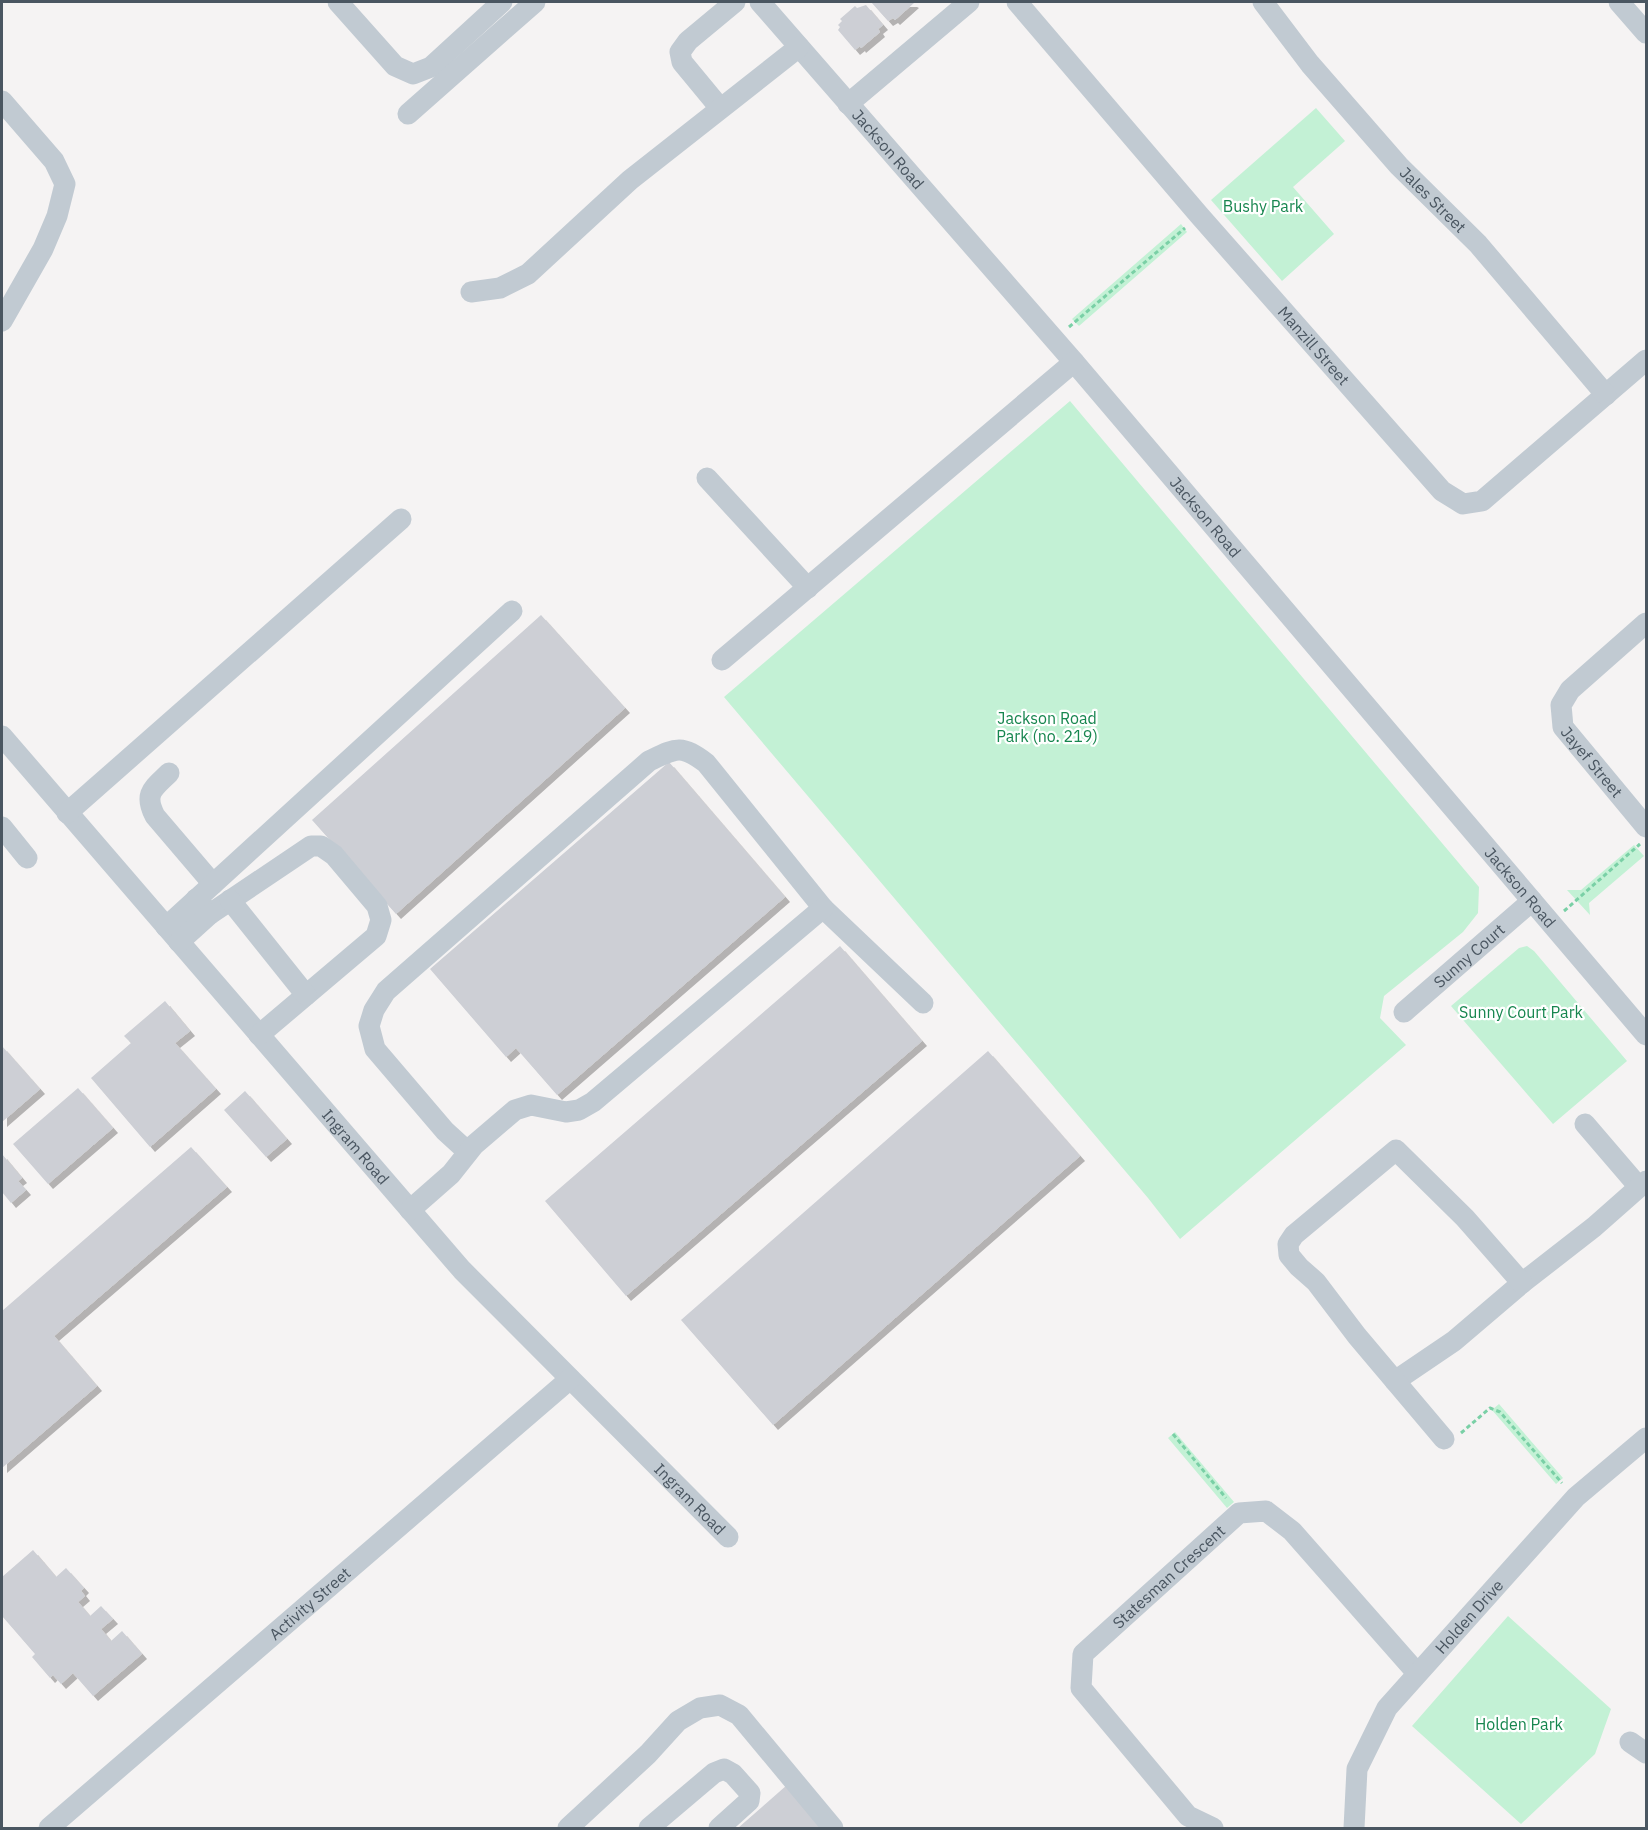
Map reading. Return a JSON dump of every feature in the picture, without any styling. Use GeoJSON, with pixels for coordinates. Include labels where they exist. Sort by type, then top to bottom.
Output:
{"type":"FeatureCollection","features":[{"type":"Feature","properties":{"kind":"street"},"geometry":{"type":"LineString","coordinates":[[338,2],[395,66],[413,74],[431,67],[502,2]]}},
{"type":"Feature","properties":{"kind":"street"},"geometry":{"type":"LineString","coordinates":[[408,114],[535,2]]}},
{"type":"Feature","properties":{"kind":"street"},"geometry":{"type":"LineString","coordinates":[[720,108],[681,62],[680,52],[688,41],[735,2]]}},
{"type":"Feature","properties":{"kind":"street","name":"Jackson Road"},"geometry":{"type":"LineString","coordinates":[[760,2],[1074,362],[1647,1035]]}},
{"type":"Feature","properties":{"kind":"street"},"geometry":{"type":"LineString","coordinates":[[848,104],[969,2]]}},
{"type":"Feature","properties":{"kind":"street","name":"Manzill Street"},"geometry":{"type":"LineString","coordinates":[[1017,2],[1199,215],[1442,491],[1463,504],[1482,501],[1647,360]]}},
{"type":"Feature","properties":{"kind":"street","name":"Jales Street"},"geometry":{"type":"LineString","coordinates":[[1263,2],[1310,64],[1384,149],[1478,244],[1606,395]]}},
{"type":"Feature","properties":{"kind":"street"},"geometry":{"type":"LineString","coordinates":[[1619,2],[1647,33]]}},
{"type":"Feature","properties":{"kind":"street"},"geometry":{"type":"LineString","coordinates":[[471,292],[500,288],[528,274],[630,180],[799,47]]}},
{"type":"Feature","properties":{"kind":"street"},"geometry":{"type":"LineString","coordinates":[[2,101],[54,161],[65,184],[57,216],[43,249],[2,321]]}},
{"type":"Feature","properties":{"kind":"street"},"geometry":{"type":"LineString","coordinates":[[722,660],[1074,362]]}},
{"type":"Feature","properties":{"kind":"street"},"geometry":{"type":"LineString","coordinates":[[707,478],[808,588]]}},
{"type":"Feature","properties":{"kind":"street"},"geometry":{"type":"LineString","coordinates":[[67,813],[400,519]]}},
{"type":"Feature","properties":{"kind":"street"},"geometry":{"type":"LineString","coordinates":[[172,935],[203,907],[213,884],[512,611]]}},
{"type":"Feature","properties":{"kind":"street","name":"Jayef Street"},"geometry":{"type":"LineString","coordinates":[[1647,623],[1570,690],[1561,705],[1563,727],[1647,827]]}},
{"type":"Feature","properties":{"kind":"street","name":"Ingram Road"},"geometry":{"type":"LineString","coordinates":[[2,736],[462,1270],[728,1537]]}},
{"type":"Feature","properties":{"kind":"street"},"geometry":{"type":"LineString","coordinates":[[468,1152],[445,1131],[375,1049],[369,1026],[374,1010],[386,991],[649,761],[671,750],[689,750],[706,763],[823,908],[923,1003]]}},
{"type":"Feature","properties":{"kind":"street"},"geometry":{"type":"LineString","coordinates":[[169,773],[148,797],[150,807],[155,816],[213,884]]}},
{"type":"Feature","properties":{"kind":"street"},"geometry":{"type":"LineString","coordinates":[[2,827],[27,858]]}},
{"type":"Feature","properties":{"kind":"street"},"geometry":{"type":"LineString","coordinates":[[203,907],[230,900],[311,846],[321,846],[334,855],[377,906],[381,920],[376,936],[259,1035]]}},
{"type":"Feature","properties":{"kind":"street"},"geometry":{"type":"LineString","coordinates":[[230,900],[306,995]]}},
{"type":"Feature","properties":{"kind":"street","name":"Sunny Court"},"geometry":{"type":"LineString","coordinates":[[1404,1012],[1532,901]]}},
{"type":"Feature","properties":{"kind":"street"},"geometry":{"type":"LineString","coordinates":[[410,1210],[451,1174],[468,1152],[515,1110],[531,1105],[566,1112],[579,1110],[593,1102],[823,908]]}},
{"type":"Feature","properties":{"kind":"street"},"geometry":{"type":"LineString","coordinates":[[1395,1381],[1454,1341],[1643,1184],[1585,1124]]}},
{"type":"Feature","properties":{"kind":"street"},"geometry":{"type":"LineString","coordinates":[[1444,1439],[1357,1336],[1316,1282],[1289,1255],[1288,1244],[1294,1235],[1396,1150],[1465,1218],[1522,1283]]}},
{"type":"Feature","properties":{"kind":"street","name":"Activity Street"},"geometry":{"type":"LineString","coordinates":[[49,1828],[570,1379]]}},
{"type":"Feature","properties":{"kind":"street","name":"Holden Drive"},"geometry":{"type":"LineString","coordinates":[[1354,1828],[1357,1769],[1388,1708],[1576,1497],[1647,1438]]}},
{"type":"Feature","properties":{"kind":"street","name":"Statesman Crescent"},"geometry":{"type":"LineString","coordinates":[[1213,1828],[1188,1816],[1081,1688],[1083,1654],[1239,1513],[1266,1511],[1292,1531],[1417,1673]]}},
{"type":"Feature","properties":{"kind":"street"},"geometry":{"type":"LineString","coordinates":[[568,1828],[648,1754],[678,1721],[700,1708],[720,1705],[739,1716],[833,1828]]}},
{"type":"Feature","properties":{"kind":"street"},"geometry":{"type":"LineString","coordinates":[[649,1828],[714,1773],[724,1769],[733,1774],[750,1793],[750,1797],[749,1801],[719,1828]]}},
{"type":"Feature","properties":{"kind":"path"},"geometry":{"type":"LineString","coordinates":[[1054,340],[1199,215]]}},
{"type":"Feature","properties":{"kind":"path"},"geometry":{"type":"LineString","coordinates":[[1552,924],[1572,903],[1647,838]]}},
{"type":"Feature","properties":{"kind":"path"},"geometry":{"type":"LineString","coordinates":[[1444,1439],[1458,1435],[1490,1408],[1493,1408],[1500,1412],[1576,1497]]}},
{"type":"Feature","properties":{"kind":"path"},"geometry":{"type":"LineString","coordinates":[[1173,1434],[1239,1513]]}},
{"type":"Feature","properties":{"kind":"green space","name":"Bushy Park"},"geometry":{"type":"Polygon","coordinates":[[[1316,108],[1345,141],[1293,187],[1334,234],[1282,281],[1211,200],[1316,108]]]}},
{"type":"Feature","properties":{"kind":"green space"},"geometry":{"type":"Polygon","coordinates":[[[1181,224],[1187,232],[1079,326],[1072,319],[1181,224]]]}},
{"type":"Feature","properties":{"kind":"green space","name":"Jackson Road Park (no. 219)"},"geometry":{"type":"Polygon","coordinates":[[[1070,401],[1479,887],[1478,913],[1463,932],[1384,996],[1380,1018],[1406,1045],[1180,1239],[1148,1198],[724,697],[1070,401]]]}},
{"type":"Feature","properties":{"kind":"green space"},"geometry":{"type":"Polygon","coordinates":[[[1634,845],[1644,856],[1589,903],[1590,915],[1567,890],[1581,890],[1634,845]]]}},
{"type":"Feature","properties":{"kind":"green space","name":"Sunny Court Park"},"geometry":{"type":"Polygon","coordinates":[[[1527,946],[1534,951],[1627,1061],[1553,1124],[1451,1006],[1519,948],[1527,946]]]}},
{"type":"Feature","properties":{"kind":"green space"},"geometry":{"type":"Polygon","coordinates":[[[1499,1404],[1563,1478],[1556,1484],[1492,1410],[1499,1404]]]}},
{"type":"Feature","properties":{"kind":"green space"},"geometry":{"type":"Polygon","coordinates":[[[1175,1432],[1234,1502],[1227,1508],[1168,1438],[1175,1432]]]}},
{"type":"Feature","properties":{"kind":"green space","name":"Holden Park"},"geometry":{"type":"Polygon","coordinates":[[[1508,1616],[1611,1709],[1595,1754],[1521,1824],[1412,1726],[1508,1616]]]}},
{"type":"Feature","properties":{"kind":"building"},"geometry":{"type":"Polygon","coordinates":[[[871,2],[914,3],[895,20],[893,18],[888,21],[871,2]]]}},
{"type":"Feature","properties":{"kind":"building"},"geometry":{"type":"Polygon","coordinates":[[[866,5],[883,25],[878,29],[880,32],[861,48],[860,46],[855,50],[838,30],[840,27],[838,25],[842,21],[840,19],[855,6],[857,8],[866,5]]]}},
{"type":"Feature","properties":{"kind":"building"},"geometry":{"type":"Polygon","coordinates":[[[541,615],[625,708],[396,914],[312,820],[541,615]]]}},
{"type":"Feature","properties":{"kind":"building"},"geometry":{"type":"Polygon","coordinates":[[[669,762],[785,897],[557,1095],[516,1048],[506,1057],[430,969],[669,762]]]}},
{"type":"Feature","properties":{"kind":"building"},"geometry":{"type":"Polygon","coordinates":[[[840,946],[922,1041],[626,1296],[545,1201],[840,946]]]}},
{"type":"Feature","properties":{"kind":"building"},"geometry":{"type":"Polygon","coordinates":[[[165,1001],[190,1031],[175,1043],[216,1089],[150,1147],[91,1078],[131,1043],[124,1036],[165,1001]]]}},
{"type":"Feature","properties":{"kind":"building"},"geometry":{"type":"Polygon","coordinates":[[[2,1046],[40,1089],[2,1122],[2,1046]]]}},
{"type":"Feature","properties":{"kind":"building"},"geometry":{"type":"Polygon","coordinates":[[[988,1051],[1080,1156],[773,1425],[681,1320],[988,1051]]]}},
{"type":"Feature","properties":{"kind":"building"},"geometry":{"type":"Polygon","coordinates":[[[78,1088],[113,1128],[48,1184],[13,1144],[78,1088]]]}},
{"type":"Feature","properties":{"kind":"building"},"geometry":{"type":"Polygon","coordinates":[[[245,1091],[287,1139],[266,1157],[224,1110],[245,1091]]]}},
{"type":"Feature","properties":{"kind":"building"},"geometry":{"type":"Polygon","coordinates":[[[191,1147],[227,1187],[54,1336],[97,1386],[2,1468],[2,1311],[191,1147]]]}},
{"type":"Feature","properties":{"kind":"building"},"geometry":{"type":"Polygon","coordinates":[[[2,1154],[22,1178],[18,1181],[26,1190],[11,1203],[2,1192],[2,1154]]]}},
{"type":"Feature","properties":{"kind":"building"},"geometry":{"type":"Polygon","coordinates":[[[33,1550],[56,1577],[66,1568],[84,1588],[81,1591],[85,1596],[78,1602],[90,1616],[101,1606],[113,1619],[101,1629],[111,1641],[122,1631],[142,1654],[93,1696],[73,1673],[61,1684],[53,1675],[50,1678],[32,1657],[35,1654],[2,1616],[2,1577],[33,1550]]]}},
{"type":"Feature","properties":{"kind":"building"},"geometry":{"type":"Polygon","coordinates":[[[787,1785],[825,1828],[738,1828],[787,1785]]]}}]}
